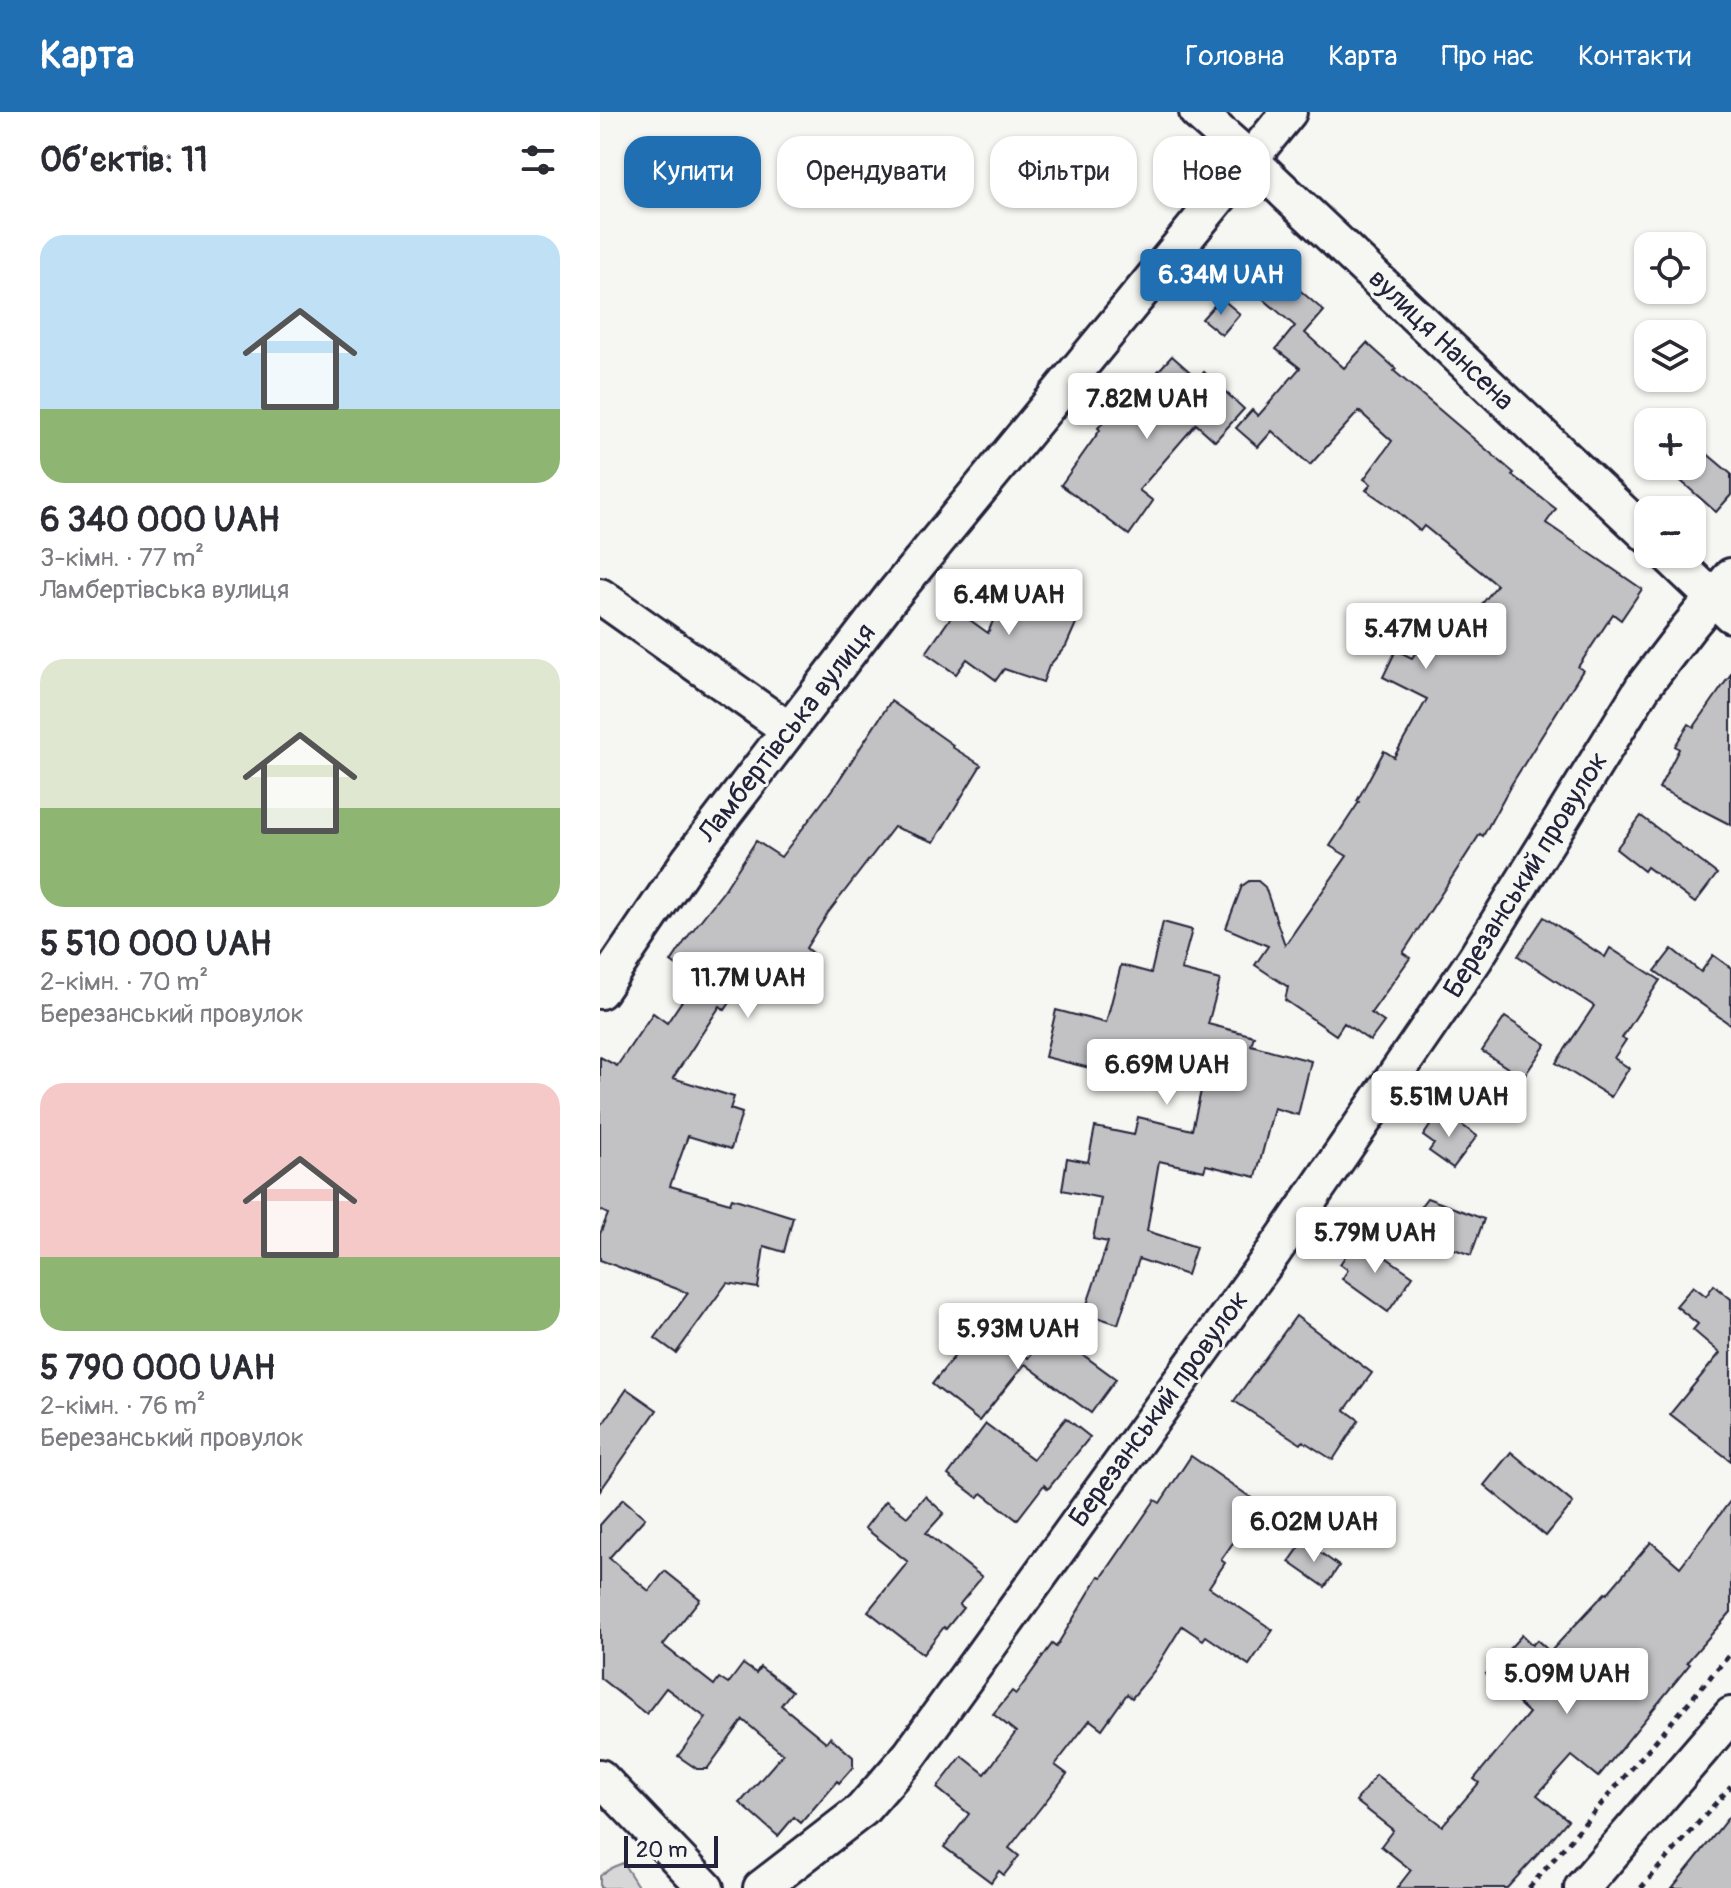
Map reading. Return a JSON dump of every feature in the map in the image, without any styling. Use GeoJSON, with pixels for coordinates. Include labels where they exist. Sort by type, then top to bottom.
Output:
{"type":"FeatureCollection","features":[{"type":"Feature","properties":{"kind":"street","name":"вулиця Нансена"},"geometry":{"type":"LineString","coordinates":[[1197,112],[1224,136]]}},
{"type":"Feature","properties":{"kind":"street","name":"Ламбертівська вулиця"},"geometry":{"type":"LineString","coordinates":[[1270,136],[1289,112]]}},
{"type":"Feature","properties":{"kind":"street","name":"вулиця Нансена"},"geometry":{"type":"LineString","coordinates":[[1270,178],[1634,523]]}},
{"type":"Feature","properties":{"kind":"street","name":"Ламбертівська вулиця"},"geometry":{"type":"LineString","coordinates":[[600,991],[689,860],[788,729],[892,596],[1211,208]]}},
{"type":"Feature","properties":{"kind":"street"},"geometry":{"type":"LineString","coordinates":[[1686,568],[1725,596]]}},
{"type":"Feature","properties":{"kind":"street"},"geometry":{"type":"LineString","coordinates":[[600,596],[788,729]]}},
{"type":"Feature","properties":{"kind":"street","name":"Березанський провулок"},"geometry":{"type":"LineString","coordinates":[[761,1888],[862,1810],[910,1755],[1273,1253],[1475,959],[1643,687],[1725,596]]}},
{"type":"Feature","properties":{"kind":"street"},"geometry":{"type":"LineString","coordinates":[[1582,1888],[1731,1715]]}},
{"type":"Feature","properties":{"kind":"street"},"geometry":{"type":"LineString","coordinates":[[600,1777],[706,1888]]}},
{"type":"Feature","properties":{"kind":"path"},"geometry":{"type":"LineString","coordinates":[[1529,1888],[1731,1653]]}},
{"type":"Feature","properties":{"kind":"path"},"geometry":{"type":"LineString","coordinates":[[1641,1888],[1731,1786]]}},
{"type":"Feature","properties":{"kind":"shaded area"},"geometry":{"type":"Polygon","coordinates":[[[623,1863],[639,1888],[600,1888],[600,1876],[623,1863]]]}},
{"type":"Feature","properties":{"kind":"building"},"geometry":{"type":"Polygon","coordinates":[[[1261,257],[1324,311],[1305,333],[1344,368],[1367,343],[1396,369],[1394,371],[1514,473],[1512,475],[1556,509],[1546,523],[1642,589],[1621,620],[1613,614],[1578,667],[1583,670],[1483,836],[1480,834],[1403,953],[1410,958],[1371,1013],[1384,1022],[1370,1041],[1344,1023],[1336,1035],[1285,1000],[1288,987],[1255,965],[1268,946],[1226,928],[1242,886],[1249,881],[1258,881],[1265,887],[1285,945],[1347,856],[1330,846],[1359,802],[1384,751],[1394,757],[1427,699],[1383,677],[1396,650],[1412,658],[1438,619],[1459,633],[1497,585],[1424,526],[1420,531],[1366,490],[1371,484],[1364,479],[1392,441],[1359,411],[1310,465],[1272,431],[1258,447],[1236,428],[1252,410],[1258,416],[1300,368],[1276,349],[1295,326],[1241,280],[1261,257]]]}},
{"type":"Feature","properties":{"kind":"building"},"geometry":{"type":"Polygon","coordinates":[[[1221,298],[1240,314],[1222,335],[1202,319],[1221,298]]]}},
{"type":"Feature","properties":{"kind":"building"},"geometry":{"type":"Polygon","coordinates":[[[1172,356],[1198,379],[1204,372],[1244,409],[1215,441],[1196,424],[1139,490],[1153,501],[1129,535],[1061,485],[1100,430],[1098,428],[1124,397],[1130,402],[1172,356]]]}},
{"type":"Feature","properties":{"kind":"building"},"geometry":{"type":"Polygon","coordinates":[[[1706,453],[1731,474],[1731,495],[1716,512],[1706,503],[1706,496],[1698,496],[1680,480],[1706,480],[1706,453]]]}},
{"type":"Feature","properties":{"kind":"building"},"geometry":{"type":"Polygon","coordinates":[[[1009,582],[1081,612],[1066,646],[1049,666],[1043,682],[1004,669],[996,680],[967,659],[956,674],[926,653],[956,610],[988,633],[1009,582]]]}},
{"type":"Feature","properties":{"kind":"building"},"geometry":{"type":"Polygon","coordinates":[[[1731,674],[1731,825],[1659,788],[1679,749],[1675,746],[1689,724],[1694,727],[1731,674]]]}},
{"type":"Feature","properties":{"kind":"building"},"geometry":{"type":"Polygon","coordinates":[[[891,701],[981,765],[934,842],[894,827],[828,913],[806,948],[813,954],[782,995],[751,972],[725,1010],[720,1006],[673,1078],[734,1097],[730,1109],[742,1113],[731,1149],[688,1136],[670,1186],[730,1203],[732,1198],[793,1217],[784,1252],[764,1246],[758,1288],[727,1283],[676,1353],[655,1338],[688,1293],[600,1260],[600,1234],[608,1214],[600,1210],[600,1057],[617,1066],[653,1013],[667,1023],[696,980],[671,962],[689,935],[723,892],[756,841],[781,857],[837,783],[891,701]]]}},
{"type":"Feature","properties":{"kind":"building"},"geometry":{"type":"Polygon","coordinates":[[[1641,816],[1717,874],[1695,903],[1647,867],[1644,871],[1616,849],[1641,816]]]}},
{"type":"Feature","properties":{"kind":"building"},"geometry":{"type":"Polygon","coordinates":[[[1544,917],[1605,957],[1610,948],[1660,980],[1622,1038],[1626,1040],[1614,1058],[1629,1068],[1611,1097],[1556,1063],[1594,1006],[1518,956],[1544,917]]]}},
{"type":"Feature","properties":{"kind":"building"},"geometry":{"type":"Polygon","coordinates":[[[1163,922],[1192,930],[1181,970],[1220,980],[1208,1024],[1254,1036],[1251,1045],[1311,1061],[1298,1115],[1274,1108],[1256,1177],[1206,1165],[1204,1171],[1159,1161],[1147,1231],[1196,1247],[1187,1275],[1139,1259],[1118,1324],[1084,1313],[1108,1242],[1093,1239],[1101,1198],[1062,1190],[1067,1158],[1088,1162],[1095,1127],[1134,1135],[1138,1117],[1192,1130],[1207,1065],[1159,1051],[1151,1083],[1045,1057],[1056,1010],[1106,1023],[1121,965],[1151,973],[1163,922]]]}},
{"type":"Feature","properties":{"kind":"building"},"geometry":{"type":"Polygon","coordinates":[[[1672,949],[1701,972],[1713,955],[1731,968],[1731,1025],[1655,971],[1672,949]]]}},
{"type":"Feature","properties":{"kind":"building"},"geometry":{"type":"Polygon","coordinates":[[[1505,1017],[1546,1044],[1523,1078],[1482,1051],[1505,1017]]]}},
{"type":"Feature","properties":{"kind":"building"},"geometry":{"type":"Polygon","coordinates":[[[1441,1110],[1477,1136],[1453,1168],[1429,1151],[1434,1144],[1423,1136],[1441,1110]]]}},
{"type":"Feature","properties":{"kind":"building"},"geometry":{"type":"Polygon","coordinates":[[[1427,1198],[1484,1219],[1471,1255],[1417,1236],[1427,1224],[1414,1215],[1427,1198]]]}},
{"type":"Feature","properties":{"kind":"building"},"geometry":{"type":"Polygon","coordinates":[[[1358,1238],[1413,1276],[1388,1312],[1342,1279],[1348,1270],[1340,1264],[1358,1238]]]}},
{"type":"Feature","properties":{"kind":"building"},"geometry":{"type":"Polygon","coordinates":[[[1714,1285],[1731,1299],[1731,1461],[1670,1414],[1720,1353],[1693,1330],[1698,1324],[1676,1306],[1693,1286],[1706,1296],[1714,1285]]]}},
{"type":"Feature","properties":{"kind":"building"},"geometry":{"type":"Polygon","coordinates":[[[1296,1316],[1372,1373],[1345,1410],[1359,1420],[1333,1460],[1303,1441],[1301,1444],[1234,1401],[1296,1316]]]}},
{"type":"Feature","properties":{"kind":"building"},"geometry":{"type":"Polygon","coordinates":[[[982,1322],[1028,1358],[1049,1330],[1116,1379],[1091,1413],[1025,1364],[979,1421],[932,1384],[982,1322]]]}},
{"type":"Feature","properties":{"kind":"building"},"geometry":{"type":"Polygon","coordinates":[[[627,1389],[657,1410],[600,1491],[600,1428],[627,1389]]]}},
{"type":"Feature","properties":{"kind":"building"},"geometry":{"type":"Polygon","coordinates":[[[1066,1418],[1090,1437],[1048,1489],[1044,1485],[1017,1520],[982,1493],[978,1498],[948,1475],[986,1424],[1033,1459],[1066,1418]]]}},
{"type":"Feature","properties":{"kind":"building"},"geometry":{"type":"Polygon","coordinates":[[[1511,1452],[1573,1503],[1546,1536],[1484,1485],[1511,1452]]]}},
{"type":"Feature","properties":{"kind":"building"},"geometry":{"type":"Polygon","coordinates":[[[1191,1456],[1260,1504],[1221,1560],[1225,1563],[1209,1587],[1273,1630],[1249,1665],[1206,1636],[1203,1640],[1182,1626],[1154,1671],[1132,1698],[1127,1694],[1102,1729],[1090,1720],[1055,1765],[1067,1774],[1009,1848],[1019,1856],[1004,1875],[999,1871],[991,1882],[944,1847],[969,1814],[937,1788],[962,1756],[985,1774],[1016,1732],[993,1714],[1012,1691],[1016,1694],[1052,1644],[1056,1647],[1099,1576],[1102,1577],[1155,1500],[1160,1503],[1191,1456]]]}},
{"type":"Feature","properties":{"kind":"building"},"geometry":{"type":"Polygon","coordinates":[[[925,1496],[944,1513],[926,1533],[982,1577],[959,1605],[963,1608],[923,1654],[868,1611],[908,1562],[865,1528],[886,1501],[907,1517],[925,1496]]]}},
{"type":"Feature","properties":{"kind":"building"},"geometry":{"type":"Polygon","coordinates":[[[623,1499],[645,1518],[609,1558],[649,1591],[665,1571],[700,1599],[663,1645],[714,1685],[719,1678],[728,1684],[743,1664],[756,1673],[760,1667],[792,1691],[781,1705],[826,1742],[830,1737],[853,1757],[853,1767],[839,1783],[837,1781],[801,1823],[794,1817],[778,1836],[740,1803],[783,1754],[743,1720],[707,1769],[697,1769],[678,1756],[706,1718],[666,1688],[646,1714],[600,1678],[600,1525],[623,1499]]]}},
{"type":"Feature","properties":{"kind":"building"},"geometry":{"type":"Polygon","coordinates":[[[1731,1500],[1731,1612],[1687,1662],[1690,1664],[1598,1777],[1572,1756],[1537,1795],[1568,1820],[1507,1888],[1397,1888],[1411,1870],[1381,1846],[1393,1830],[1356,1801],[1376,1775],[1442,1826],[1479,1783],[1474,1779],[1529,1713],[1486,1674],[1522,1635],[1532,1645],[1537,1640],[1550,1652],[1607,1594],[1651,1542],[1680,1567],[1731,1500]]]}},
{"type":"Feature","properties":{"kind":"building"},"geometry":{"type":"Polygon","coordinates":[[[1304,1541],[1339,1566],[1325,1587],[1289,1562],[1304,1541]]]}},
{"type":"Feature","properties":{"kind":"building"},"geometry":{"type":"Polygon","coordinates":[[[1731,1814],[1731,1888],[1672,1888],[1694,1861],[1731,1814]]]}}]}
